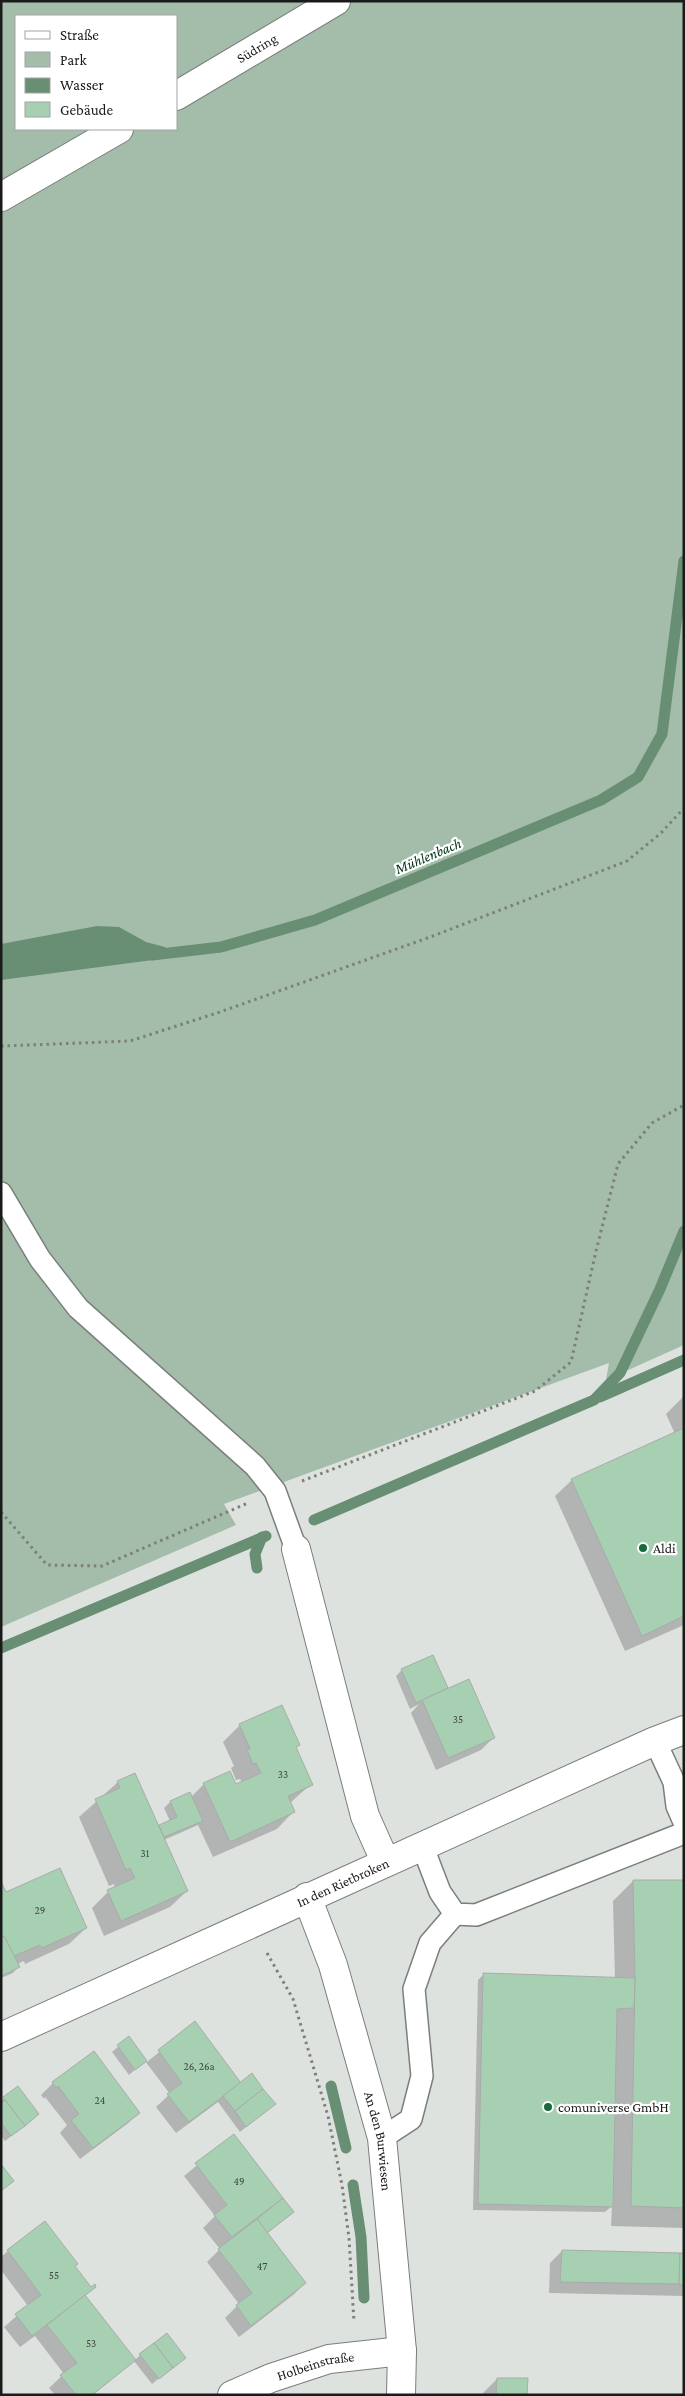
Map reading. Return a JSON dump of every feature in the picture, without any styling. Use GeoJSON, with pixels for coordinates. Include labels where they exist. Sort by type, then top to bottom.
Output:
{"type":"FeatureCollection","features":[{"type":"Feature","properties":{"kind":"street","name":"Südring"},"geometry":{"type":"LineString","coordinates":[[178,95],[336,1]]}},
{"type":"Feature","properties":{"kind":"street"},"geometry":{"type":"LineString","coordinates":[[1,196],[117,130]]}},
{"type":"Feature","properties":{"kind":"street"},"geometry":{"type":"LineString","coordinates":[[296,1549],[365,1816],[385,1861]]}},
{"type":"Feature","properties":{"kind":"street","name":"In den Rietbroken"},"geometry":{"type":"LineString","coordinates":[[1,2037],[422,1844],[684,1730]]}},
{"type":"Feature","properties":{"kind":"street","name":"An den Burwiesen"},"geometry":{"type":"LineString","coordinates":[[307,1897],[333,1965],[382,2138],[402,2351],[401,2395]]}},
{"type":"Feature","properties":{"kind":"street","name":"Holbeinstraße"},"geometry":{"type":"LineString","coordinates":[[232,2395],[271,2378],[329,2359],[402,2351]]}},
{"type":"Feature","properties":{"kind":"lane"},"geometry":{"type":"LineString","coordinates":[[1,1193],[40,1259],[78,1308],[255,1466],[275,1491],[296,1549]]}},
{"type":"Feature","properties":{"kind":"lane"},"geometry":{"type":"LineString","coordinates":[[655,1741],[674,1782],[677,1806],[684,1822]]}},
{"type":"Feature","properties":{"kind":"lane"},"geometry":{"type":"LineString","coordinates":[[454,1914],[476,1915],[684,1833]]}},
{"type":"Feature","properties":{"kind":"lane"},"geometry":{"type":"LineString","coordinates":[[422,1844],[440,1892],[454,1914]]}},
{"type":"Feature","properties":{"kind":"lane"},"geometry":{"type":"LineString","coordinates":[[382,2138],[411,2119],[422,2076],[414,1990],[430,1943],[454,1914]]}},
{"type":"Feature","properties":{"kind":"path"},"geometry":{"type":"LineString","coordinates":[[1,1046],[130,1041],[220,1012],[433,936],[627,861],[661,833],[684,808]]}},
{"type":"Feature","properties":{"kind":"path"},"geometry":{"type":"LineString","coordinates":[[1,1512],[47,1565],[102,1566],[275,1491],[535,1391],[571,1362],[618,1164],[652,1123],[684,1105]]}},
{"type":"Feature","properties":{"kind":"path"},"geometry":{"type":"LineString","coordinates":[[250,1924],[293,1999],[328,2116],[342,2185],[349,2238],[355,2356]]}},
{"type":"Feature","properties":{"kind":"green space"},"geometry":{"type":"Polygon","coordinates":[[[1,1],[684,1],[684,1345],[606,1380],[609,1363],[224,1504],[236,1525],[1,1627],[1,1]]]}},
{"type":"Feature","properties":{"kind":"water"},"geometry":{"type":"Polygon","coordinates":[[[97,926],[119,927],[146,942],[165,947],[168,958],[1,980],[1,944],[97,926]]]}},
{"type":"Feature","properties":{"kind":"building","name":"Aldi"},"geometry":{"type":"Polygon","coordinates":[[[684,1428],[684,1616],[642,1636],[571,1479],[684,1428]]]}},
{"type":"Feature","properties":{"kind":"building"},"geometry":{"type":"Polygon","coordinates":[[[433,1655],[448,1688],[416,1703],[401,1669],[433,1655]]]}},
{"type":"Feature","properties":{"kind":"building"},"geometry":{"type":"Polygon","coordinates":[[[469,1679],[495,1738],[448,1758],[422,1700],[469,1679]]]}},
{"type":"Feature","properties":{"kind":"building"},"geometry":{"type":"Polygon","coordinates":[[[282,1705],[300,1745],[296,1747],[313,1785],[288,1796],[295,1812],[230,1842],[203,1783],[230,1771],[236,1784],[261,1773],[256,1763],[253,1764],[247,1750],[250,1749],[239,1724],[282,1705]]]}},
{"type":"Feature","properties":{"kind":"building"},"geometry":{"type":"Polygon","coordinates":[[[135,1773],[188,1891],[121,1921],[107,1890],[135,1878],[130,1868],[126,1870],[95,1799],[120,1788],[117,1781],[135,1773]]]}},
{"type":"Feature","properties":{"kind":"building"},"geometry":{"type":"Polygon","coordinates":[[[190,1792],[203,1821],[164,1837],[159,1825],[177,1817],[170,1801],[190,1792]]]}},
{"type":"Feature","properties":{"kind":"building"},"geometry":{"type":"Polygon","coordinates":[[[60,1868],[87,1928],[42,1948],[40,1945],[14,1956],[4,1936],[1,1937],[1,1881],[6,1892],[60,1868]]]}},
{"type":"Feature","properties":{"kind":"building"},"geometry":{"type":"Polygon","coordinates":[[[633,1880],[684,1880],[684,2208],[631,2206],[635,1978],[633,1880]]]}},
{"type":"Feature","properties":{"kind":"building"},"geometry":{"type":"Polygon","coordinates":[[[4,1936],[20,1967],[1,1976],[1,1937],[4,1936]]]}},
{"type":"Feature","properties":{"kind":"building","name":"comuniverse GmbH"},"geometry":{"type":"Polygon","coordinates":[[[483,1973],[635,1978],[634,2008],[617,2009],[613,2207],[478,2204],[483,1973]]]}},
{"type":"Feature","properties":{"kind":"building"},"geometry":{"type":"Polygon","coordinates":[[[195,2021],[241,2083],[189,2122],[167,2094],[182,2083],[158,2050],[195,2021]]]}},
{"type":"Feature","properties":{"kind":"building"},"geometry":{"type":"Polygon","coordinates":[[[129,2036],[147,2061],[135,2070],[117,2045],[129,2036]]]}},
{"type":"Feature","properties":{"kind":"building"},"geometry":{"type":"Polygon","coordinates":[[[94,2051],[140,2113],[93,2148],[71,2120],[79,2114],[58,2086],[56,2088],[52,2082],[94,2051]]]}},
{"type":"Feature","properties":{"kind":"building"},"geometry":{"type":"Polygon","coordinates":[[[252,2073],[263,2089],[235,2111],[223,2096],[252,2073]]]}},
{"type":"Feature","properties":{"kind":"building"},"geometry":{"type":"Polygon","coordinates":[[[18,2086],[39,2114],[25,2126],[3,2097],[18,2086]]]}},
{"type":"Feature","properties":{"kind":"building"},"geometry":{"type":"Polygon","coordinates":[[[263,2089],[276,2104],[246,2127],[235,2111],[263,2089]]]}},
{"type":"Feature","properties":{"kind":"building"},"geometry":{"type":"Polygon","coordinates":[[[5,2100],[25,2126],[11,2136],[1,2122],[1,2103],[5,2100]]]}},
{"type":"Feature","properties":{"kind":"building"},"geometry":{"type":"Polygon","coordinates":[[[234,2134],[283,2198],[232,2237],[214,2215],[227,2205],[195,2163],[234,2134]]]}},
{"type":"Feature","properties":{"kind":"building"},"geometry":{"type":"Polygon","coordinates":[[[1,2164],[14,2181],[1,2191],[1,2164]]]}},
{"type":"Feature","properties":{"kind":"building"},"geometry":{"type":"Polygon","coordinates":[[[283,2198],[294,2212],[267,2233],[257,2219],[283,2198]]]}},
{"type":"Feature","properties":{"kind":"building"},"geometry":{"type":"Polygon","coordinates":[[[257,2219],[306,2283],[251,2326],[236,2305],[252,2293],[218,2249],[257,2219]]]}},
{"type":"Feature","properties":{"kind":"building"},"geometry":{"type":"Polygon","coordinates":[[[45,2221],[78,2264],[75,2266],[91,2287],[95,2284],[96,2287],[32,2336],[15,2314],[41,2295],[7,2250],[45,2221]]]}},
{"type":"Feature","properties":{"kind":"building"},"geometry":{"type":"Polygon","coordinates":[[[562,2250],[680,2253],[679,2284],[560,2282],[562,2250]]]}},
{"type":"Feature","properties":{"kind":"building"},"geometry":{"type":"Polygon","coordinates":[[[680,2253],[684,2253],[684,2285],[679,2284],[680,2253]]]}},
{"type":"Feature","properties":{"kind":"building"},"geometry":{"type":"Polygon","coordinates":[[[85,2295],[136,2360],[92,2395],[76,2395],[60,2375],[77,2363],[47,2325],[85,2295]]]}},
{"type":"Feature","properties":{"kind":"building"},"geometry":{"type":"Polygon","coordinates":[[[167,2333],[186,2358],[173,2368],[154,2343],[167,2333]]]}},
{"type":"Feature","properties":{"kind":"building"},"geometry":{"type":"Polygon","coordinates":[[[154,2343],[173,2368],[159,2379],[139,2354],[154,2343]]]}},
{"type":"Feature","properties":{"kind":"building"},"geometry":{"type":"Polygon","coordinates":[[[497,2378],[528,2378],[527,2395],[496,2395],[497,2378]]]}},
{"type":"Feature","properties":{"kind":"waterway","name":"Mühlenbach"},"geometry":{"type":"LineString","coordinates":[[152,955],[221,947],[315,920],[601,800],[638,777],[662,734],[684,561]]}},
{"type":"Feature","properties":{"kind":"waterway"},"geometry":{"type":"LineString","coordinates":[[314,1520],[594,1400],[620,1373],[660,1289],[684,1231]]}},
{"type":"Feature","properties":{"kind":"waterway"},"geometry":{"type":"LineString","coordinates":[[600,1397],[684,1360]]}},
{"type":"Feature","properties":{"kind":"waterway"},"geometry":{"type":"LineString","coordinates":[[1,1648],[266,1536]]}},
{"type":"Feature","properties":{"kind":"waterway"},"geometry":{"type":"LineString","coordinates":[[257,1568],[255,1554],[262,1537]]}},
{"type":"Feature","properties":{"kind":"waterway"},"geometry":{"type":"LineString","coordinates":[[331,2086],[346,2148]]}},
{"type":"Feature","properties":{"kind":"waterway"},"geometry":{"type":"LineString","coordinates":[[353,2185],[361,2237],[364,2298]]}},
{"type":"Feature","properties":{"kind":"place","name":"Aldi"},"geometry":{"type":"Point","coordinates":[643,1548]}},
{"type":"Feature","properties":{"kind":"place","name":"comuniverse GmbH"},"geometry":{"type":"Point","coordinates":[548,2107]}}]}
